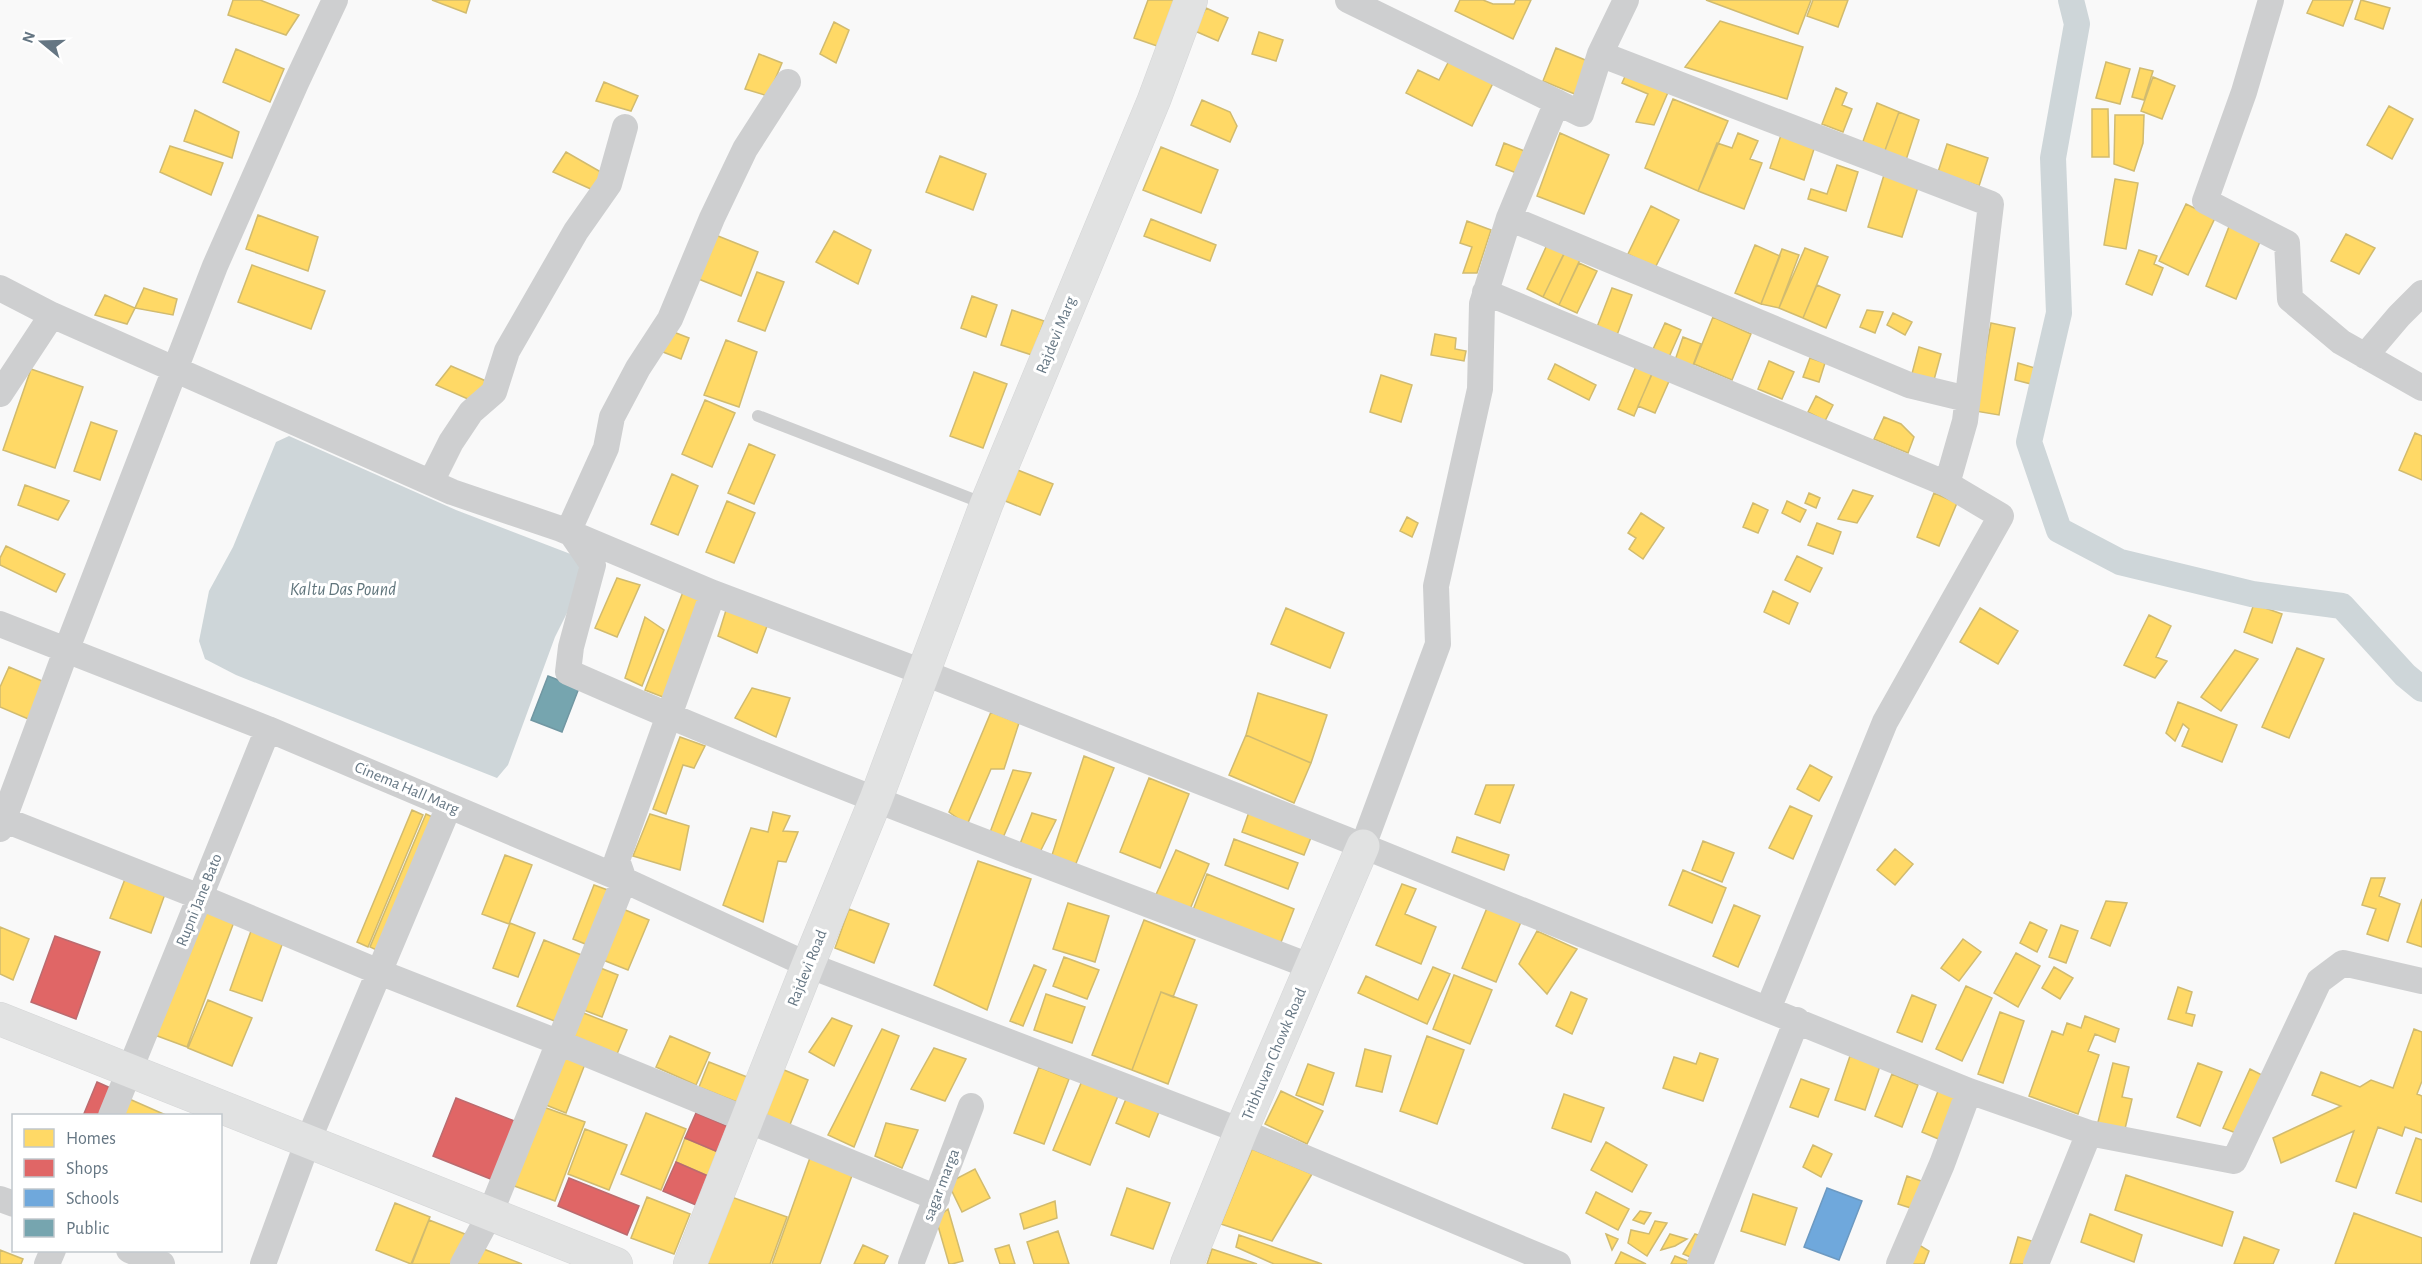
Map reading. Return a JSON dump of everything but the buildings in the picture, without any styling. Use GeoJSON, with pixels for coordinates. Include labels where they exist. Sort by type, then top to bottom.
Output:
{"type":"FeatureCollection","features":[{"type":"Feature","properties":{"kind":"main road","name":"Rajdevi Marg"},"geometry":{"type":"LineString","coordinates":[[925,673],[986,505],[1155,99],[1191,0]]}},
{"type":"Feature","properties":{"kind":"main road","name":"Rajdevi Road"},"geometry":{"type":"LineString","coordinates":[[690,1264],[925,673]]}},
{"type":"Feature","properties":{"kind":"main road","name":"Tribhuvan Chowk Road"},"geometry":{"type":"LineString","coordinates":[[1187,1264],[1241,1131],[1363,846]]}},
{"type":"Feature","properties":{"kind":"main road"},"geometry":{"type":"LineString","coordinates":[[0,1019],[616,1264]]}},
{"type":"Feature","properties":{"kind":"street"},"geometry":{"type":"LineString","coordinates":[[335,0],[215,266],[1,822],[200,897],[937,1198]]}},
{"type":"Feature","properties":{"kind":"street"},"geometry":{"type":"LineString","coordinates":[[1348,0],[1581,114],[1599,54],[1626,0]]}},
{"type":"Feature","properties":{"kind":"street"},"geometry":{"type":"LineString","coordinates":[[2271,0],[2244,92],[2205,201],[2287,243],[2290,299],[2341,342],[2422,388]]}},
{"type":"Feature","properties":{"kind":"street"},"geometry":{"type":"LineString","coordinates":[[1599,54],[1991,204],[1965,421],[1947,484]]}},
{"type":"Feature","properties":{"kind":"street"},"geometry":{"type":"LineString","coordinates":[[569,532],[606,448],[612,417],[638,368],[670,319],[712,218],[745,149],[788,82]]}},
{"type":"Feature","properties":{"kind":"street"},"geometry":{"type":"LineString","coordinates":[[1363,846],[1438,644],[1436,586],[1480,389],[1482,304],[1485,292],[1509,218],[1557,102]]}},
{"type":"Feature","properties":{"kind":"street"},"geometry":{"type":"LineString","coordinates":[[431,482],[451,441],[471,412],[494,392],[507,351],[576,231],[609,184],[625,127]]}},
{"type":"Feature","properties":{"kind":"street"},"geometry":{"type":"LineString","coordinates":[[1509,218],[1909,385],[1967,399]]}},
{"type":"Feature","properties":{"kind":"street"},"geometry":{"type":"LineString","coordinates":[[0,288],[52,315],[452,492],[569,532],[713,593],[925,673],[1363,846],[1969,1091],[2089,1133],[2234,1161],[2319,981],[2343,963],[2422,981]]}},
{"type":"Feature","properties":{"kind":"street"},"geometry":{"type":"LineString","coordinates":[[1485,292],[1947,484],[2001,516],[1885,722],[1768,1009]]}},
{"type":"Feature","properties":{"kind":"street"},"geometry":{"type":"LineString","coordinates":[[2366,356],[2399,316],[2422,294]]}},
{"type":"Feature","properties":{"kind":"street"},"geometry":{"type":"LineString","coordinates":[[0,394],[52,315]]}},
{"type":"Feature","properties":{"kind":"street"},"geometry":{"type":"LineString","coordinates":[[569,532],[593,565],[571,647],[568,672],[669,717],[1311,967]]}},
{"type":"Feature","properties":{"kind":"street"},"geometry":{"type":"LineString","coordinates":[[463,1264],[490,1214],[624,880],[617,860],[713,593]]}},
{"type":"Feature","properties":{"kind":"street","name":"Cinema Hall Marg"},"geometry":{"type":"LineString","coordinates":[[0,624],[268,729],[624,880],[808,965],[1241,1131],[1558,1264]]}},
{"type":"Feature","properties":{"kind":"street","name":"Rupni Jane Bato"},"geometry":{"type":"LineString","coordinates":[[112,1114],[268,729]]}},
{"type":"Feature","properties":{"kind":"street"},"geometry":{"type":"LineString","coordinates":[[263,1264],[308,1142],[449,806]]}},
{"type":"Feature","properties":{"kind":"street"},"geometry":{"type":"LineString","coordinates":[[1700,1264],[1797,1020]]}},
{"type":"Feature","properties":{"kind":"street"},"geometry":{"type":"LineString","coordinates":[[1899,1264],[1942,1164],[1969,1091]]}},
{"type":"Feature","properties":{"kind":"street","name":"sagar marga"},"geometry":{"type":"LineString","coordinates":[[911,1264],[970,1106]]}},
{"type":"Feature","properties":{"kind":"street"},"geometry":{"type":"LineString","coordinates":[[2036,1264],[2089,1133]]}},
{"type":"Feature","properties":{"kind":"street"},"geometry":{"type":"LineString","coordinates":[[132,1252],[162,1264]]}},
{"type":"Feature","properties":{"kind":"lane"},"geometry":{"type":"LineString","coordinates":[[758,416],[986,505]]}},
{"type":"Feature","properties":{"kind":"water","name":"Kaltu Das Pound"},"geometry":{"type":"Polygon","coordinates":[[[289,436],[456,510],[581,558],[588,571],[555,637],[508,765],[497,778],[236,675],[205,659],[199,641],[209,591],[233,547],[276,442],[289,436]]]}},
{"type":"Feature","properties":{"kind":"waterway"},"geometry":{"type":"LineString","coordinates":[[2071,0],[2077,24],[2053,158],[2059,313],[2029,442],[2059,530],[2120,562],[2252,594],[2342,606],[2405,675],[2422,689]]}}]}
